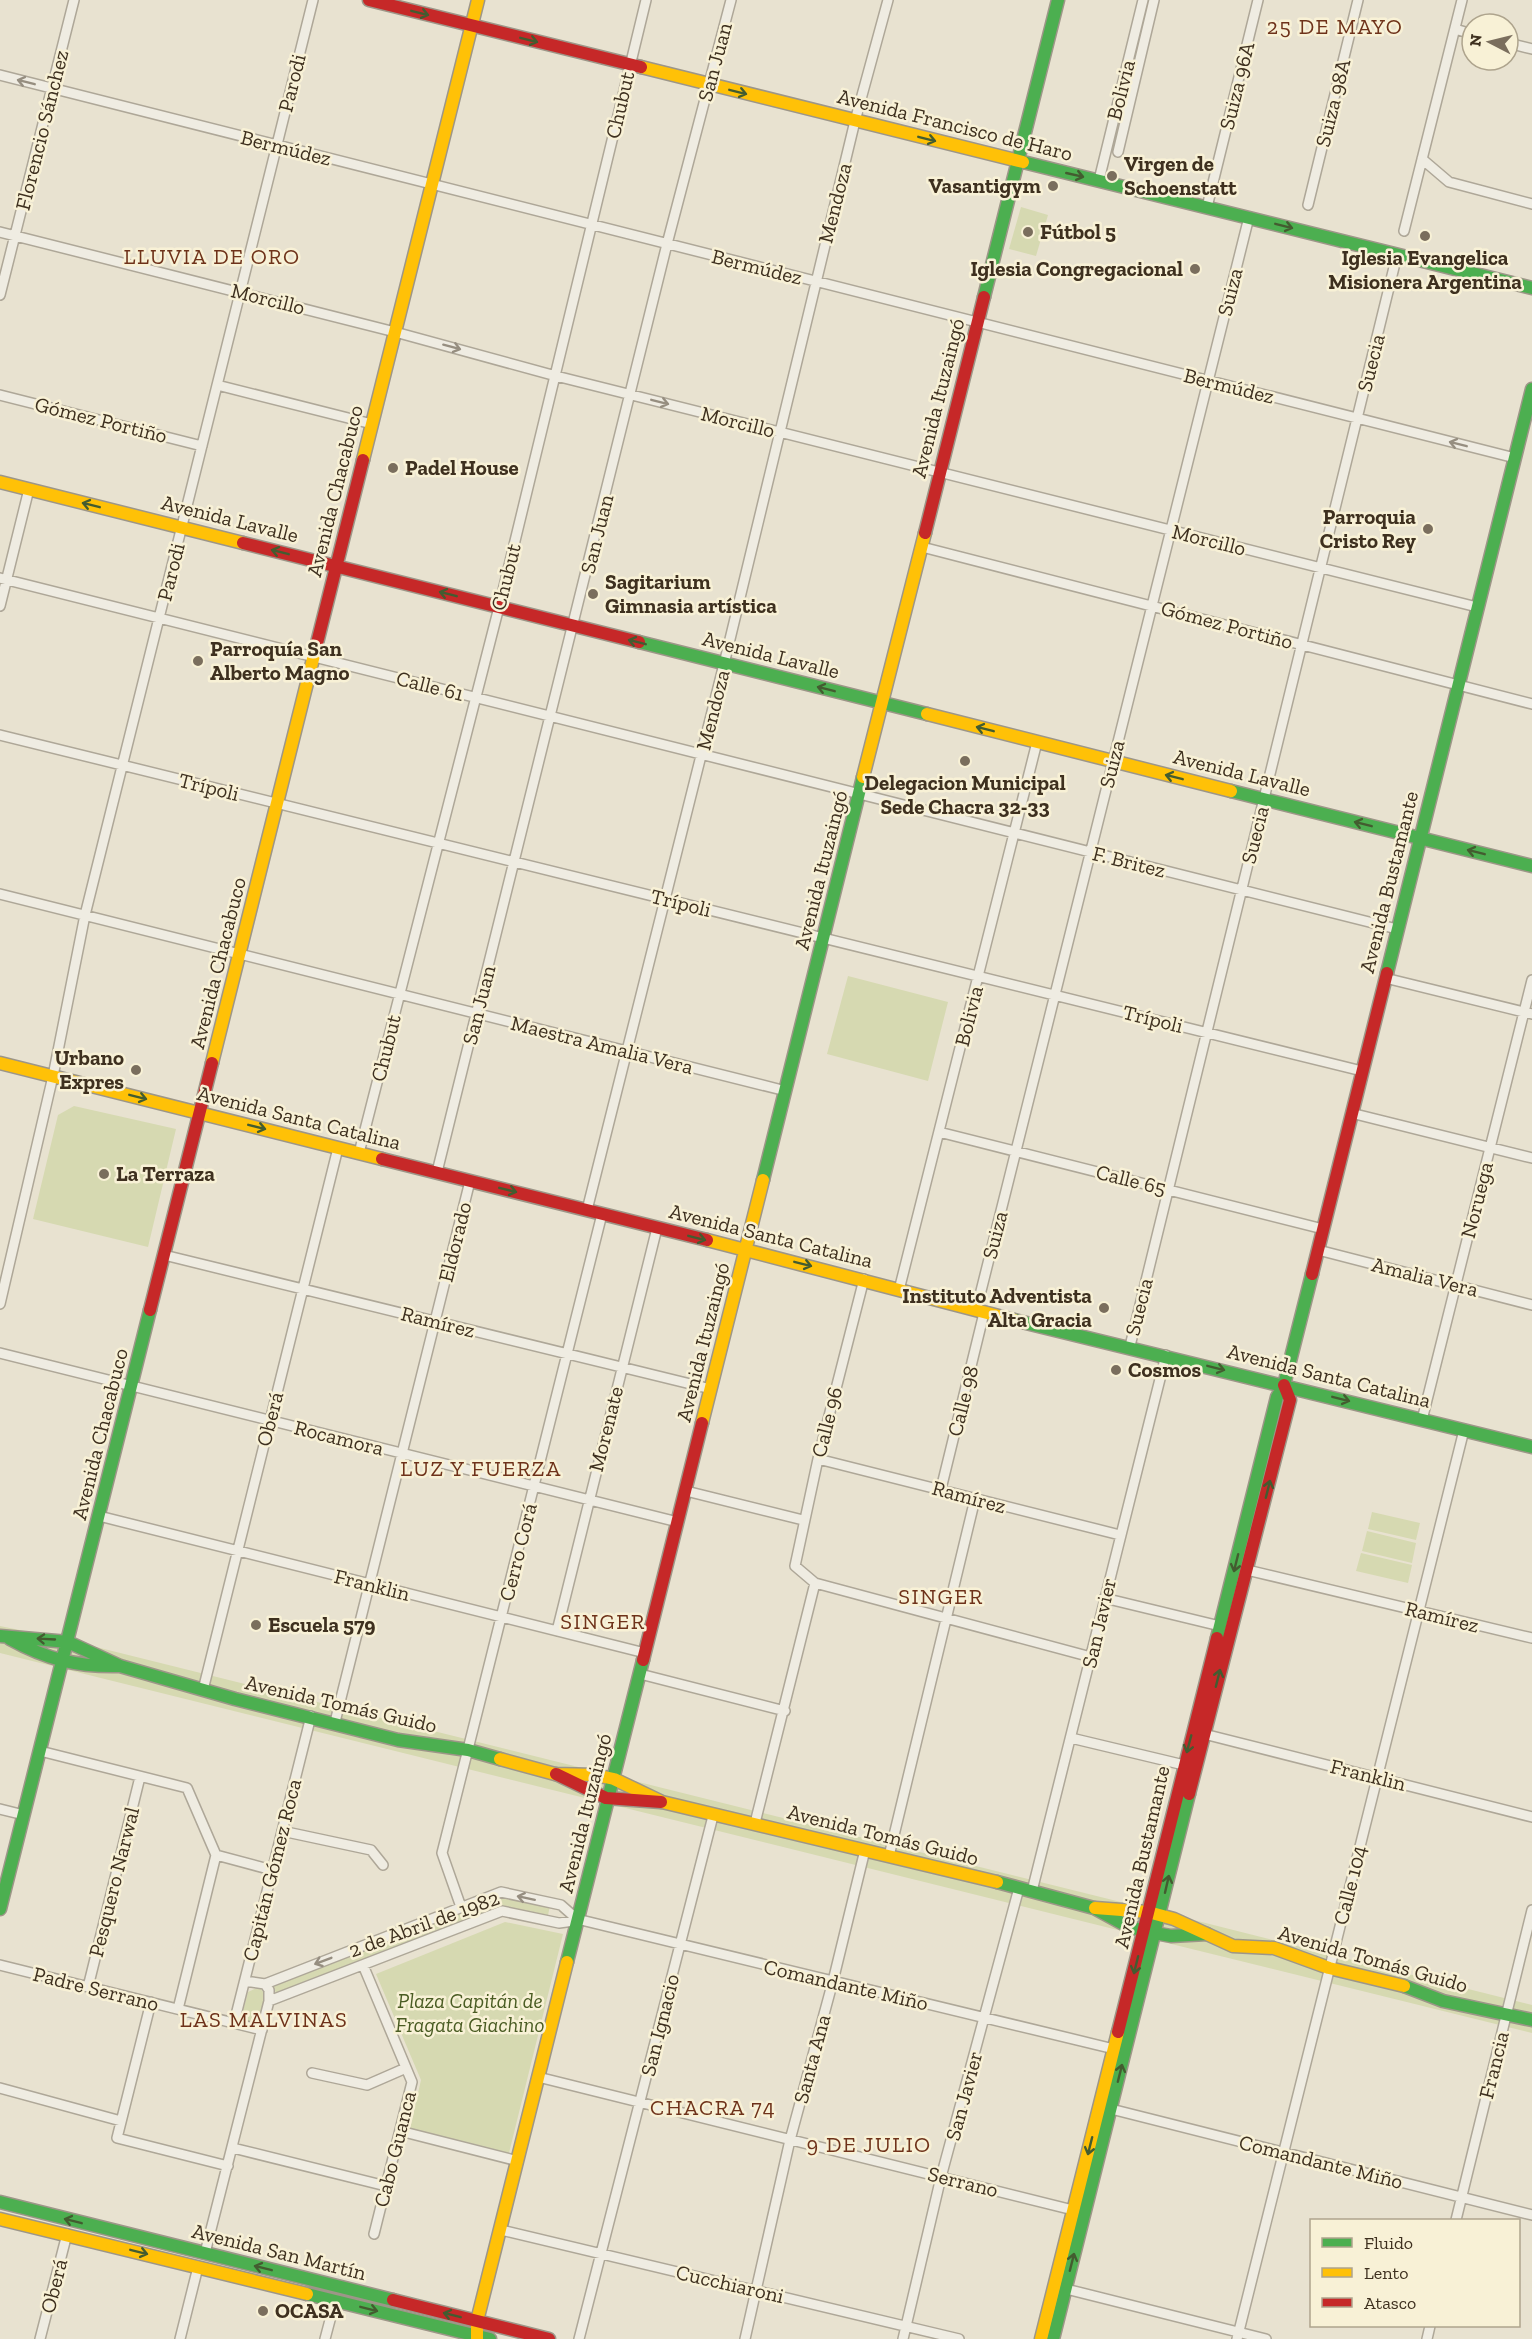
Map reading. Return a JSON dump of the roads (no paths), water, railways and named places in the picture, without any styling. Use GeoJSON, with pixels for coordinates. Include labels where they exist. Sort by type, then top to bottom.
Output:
{"type":"FeatureCollection","features":[{"type":"Feature","properties":{"kind":"main road","name":"Avenida Francisco de Haro"},"geometry":{"type":"LineString","coordinates":[[369,0],[1532,288]]}},
{"type":"Feature","properties":{"kind":"main road","name":"Avenida Chacabuco"},"geometry":{"type":"LineString","coordinates":[[0,1909],[478,0]]}},
{"type":"Feature","properties":{"kind":"main road","name":"Avenida Ituzaingó"},"geometry":{"type":"LineString","coordinates":[[481,2338],[477,2321],[519,2161],[538,2077],[1058,0]]}},
{"type":"Feature","properties":{"kind":"main road","name":"Avenida Bustamante"},"geometry":{"type":"LineString","coordinates":[[1053,2339],[1111,2109],[1184,1765],[1220,1626],[1271,1449],[1290,1400],[1284,1385],[1532,389]]}},
{"type":"Feature","properties":{"kind":"main road","name":"Avenida Lavalle"},"geometry":{"type":"LineString","coordinates":[[0,482],[1532,866]]}},
{"type":"Feature","properties":{"kind":"main road","name":"Avenida Santa Catalina"},"geometry":{"type":"LineString","coordinates":[[0,1063],[746,1250],[980,1312],[1130,1346],[1532,1447]]}},
{"type":"Feature","properties":{"kind":"main road","name":"Avenida Bustamante"},"geometry":{"type":"LineString","coordinates":[[1154,1914],[1247,1570],[1271,1449]]}},
{"type":"Feature","properties":{"kind":"main road","name":"Avenida Tomás Guido"},"geometry":{"type":"LineString","coordinates":[[4,1637],[68,1642],[120,1666],[203,1690],[398,1740],[468,1750],[555,1774],[595,1775],[614,1779],[662,1802],[713,1816],[755,1823],[1094,1908],[1154,1914],[1233,1946],[1274,1948],[1329,1968],[1401,1985],[1443,2001],[1531,2019]]}},
{"type":"Feature","properties":{"kind":"main road","name":"Avenida Tomás Guido"},"geometry":{"type":"LineString","coordinates":[[4,1637],[46,1659],[62,1664],[82,1667],[120,1666]]}},
{"type":"Feature","properties":{"kind":"main road","name":"Avenida Tomás Guido"},"geometry":{"type":"LineString","coordinates":[[555,1774],[588,1794],[608,1800],[622,1803],[662,1802]]}},
{"type":"Feature","properties":{"kind":"main road","name":"Avenida Tomás Guido"},"geometry":{"type":"LineString","coordinates":[[1094,1908],[1127,1926],[1150,1933],[1207,1934]]}},
{"type":"Feature","properties":{"kind":"main road","name":"Avenida Bustamante"},"geometry":{"type":"LineString","coordinates":[[1041,2339],[1114,2049],[1150,1933]]}},
{"type":"Feature","properties":{"kind":"main road","name":"Avenida San Martín"},"geometry":{"type":"LineString","coordinates":[[0,2202],[549,2339]]}},
{"type":"Feature","properties":{"kind":"main road","name":"Avenida San Martín"},"geometry":{"type":"LineString","coordinates":[[0,2219],[335,2301],[464,2336],[481,2338]]}},
{"type":"Feature","properties":{"kind":"main road"},"geometry":{"type":"LineString","coordinates":[[464,2336],[477,2321]]}},
{"type":"Feature","properties":{"kind":"street","name":"Florencio Sánchez"},"geometry":{"type":"LineString","coordinates":[[0,296],[74,0]]}},
{"type":"Feature","properties":{"kind":"street","name":"Parodi"},"geometry":{"type":"LineString","coordinates":[[0,1304],[4,1271],[52,1076],[85,915],[313,0]]}},
{"type":"Feature","properties":{"kind":"street","name":"Chubut"},"geometry":{"type":"LineString","coordinates":[[359,1153],[499,607],[646,0]]}},
{"type":"Feature","properties":{"kind":"street","name":"San Juan"},"geometry":{"type":"LineString","coordinates":[[437,1172],[731,0]]}},
{"type":"Feature","properties":{"kind":"street","name":"Mendoza"},"geometry":{"type":"LineString","coordinates":[[587,1210],[702,754],[855,121],[888,0]]}},
{"type":"Feature","properties":{"kind":"street","name":"Bolivia"},"geometry":{"type":"LineString","coordinates":[[1099,180],[1143,0]]}},
{"type":"Feature","properties":{"kind":"street","name":"Bolivia"},"geometry":{"type":"LineString","coordinates":[[1118,152],[1154,0]]}},
{"type":"Feature","properties":{"kind":"street","name":"Suiza 96A"},"geometry":{"type":"LineString","coordinates":[[1207,207],[1258,0]]}},
{"type":"Feature","properties":{"kind":"street","name":"Suiza 98A"},"geometry":{"type":"LineString","coordinates":[[1308,205],[1358,0]]}},
{"type":"Feature","properties":{"kind":"street"},"geometry":{"type":"LineString","coordinates":[[1404,231],[1462,0]]}},
{"type":"Feature","properties":{"kind":"street"},"geometry":{"type":"LineString","coordinates":[[1455,29],[1460,30]]}},
{"type":"Feature","properties":{"kind":"street","name":"Bermúdez"},"geometry":{"type":"LineString","coordinates":[[0,75],[1515,458]]}},
{"type":"Feature","properties":{"kind":"street"},"geometry":{"type":"LineString","coordinates":[[1422,159],[1449,182],[1532,204]]}},
{"type":"Feature","properties":{"kind":"street","name":"Suiza"},"geometry":{"type":"LineString","coordinates":[[980,1312],[1016,1151],[1249,217]]}},
{"type":"Feature","properties":{"kind":"street","name":"Morcillo"},"geometry":{"type":"LineString","coordinates":[[0,232],[395,332],[556,376],[1477,607]]}},
{"type":"Feature","properties":{"kind":"street","name":"Suecia"},"geometry":{"type":"LineString","coordinates":[[1130,1346],[1397,255]]}},
{"type":"Feature","properties":{"kind":"street"},"geometry":{"type":"LineString","coordinates":[[217,385],[372,424]]}},
{"type":"Feature","properties":{"kind":"street","name":"Gómez Portiño"},"geometry":{"type":"LineString","coordinates":[[0,394],[202,446]]}},
{"type":"Feature","properties":{"kind":"street"},"geometry":{"type":"LineString","coordinates":[[0,606],[3,579],[29,489]]}},
{"type":"Feature","properties":{"kind":"street","name":"Gómez Portiño"},"geometry":{"type":"LineString","coordinates":[[922,547],[1151,604],[1532,704]]}},
{"type":"Feature","properties":{"kind":"street","name":"Calle 61"},"geometry":{"type":"LineString","coordinates":[[3,579],[860,794]]}},
{"type":"Feature","properties":{"kind":"street","name":"Trípoli"},"geometry":{"type":"LineString","coordinates":[[0,735],[1362,1071]]}},
{"type":"Feature","properties":{"kind":"street","name":"Bolivia"},"geometry":{"type":"LineString","coordinates":[[899,1290],[1037,742]]}},
{"type":"Feature","properties":{"kind":"street","name":"F. Britez"},"geometry":{"type":"LineString","coordinates":[[860,794],[1397,929]]}},
{"type":"Feature","properties":{"kind":"street","name":"Maestra Amalia Vera"},"geometry":{"type":"LineString","coordinates":[[0,894],[786,1091]]}},
{"type":"Feature","properties":{"kind":"street"},"geometry":{"type":"LineString","coordinates":[[1385,978],[1528,1013]]}},
{"type":"Feature","properties":{"kind":"street","name":"Noruega"},"geometry":{"type":"LineString","coordinates":[[1422,1420],[1490,1148],[1528,1013],[1532,980]]}},
{"type":"Feature","properties":{"kind":"street"},"geometry":{"type":"LineString","coordinates":[[1352,1113],[1532,1158]]}},
{"type":"Feature","properties":{"kind":"street","name":"Calle 65"},"geometry":{"type":"LineString","coordinates":[[939,1132],[1323,1229]]}},
{"type":"Feature","properties":{"kind":"street","name":"Oberá"},"geometry":{"type":"LineString","coordinates":[[203,1690],[338,1148]]}},
{"type":"Feature","properties":{"kind":"street","name":"Eldorado"},"geometry":{"type":"LineString","coordinates":[[335,1722],[470,1181]]}},
{"type":"Feature","properties":{"kind":"street","name":"Cerro Corá"},"geometry":{"type":"LineString","coordinates":[[461,1907],[442,1853],[602,1214]]}},
{"type":"Feature","properties":{"kind":"street","name":"Morenate"},"geometry":{"type":"LineString","coordinates":[[557,1631],[657,1228]]}},
{"type":"Feature","properties":{"kind":"street","name":"Amalia Vera"},"geometry":{"type":"LineString","coordinates":[[1318,1250],[1532,1305]]}},
{"type":"Feature","properties":{"kind":"street","name":"Ramírez"},"geometry":{"type":"LineString","coordinates":[[164,1255],[711,1389]]}},
{"type":"Feature","properties":{"kind":"street","name":"Calle 96"},"geometry":{"type":"LineString","coordinates":[[815,1583],[795,1566],[803,1520],[864,1280]]}},
{"type":"Feature","properties":{"kind":"street","name":"Calle 98"},"geometry":{"type":"LineString","coordinates":[[941,1489],[980,1312]]}},
{"type":"Feature","properties":{"kind":"street","name":"Rocamora"},"geometry":{"type":"LineString","coordinates":[[0,1353],[678,1522]]}},
{"type":"Feature","properties":{"kind":"street","name":"San Javier"},"geometry":{"type":"LineString","coordinates":[[1032,1891],[1166,1355]]}},
{"type":"Feature","properties":{"kind":"street","name":"Calle 104"},"geometry":{"type":"LineString","coordinates":[[1237,2336],[1464,1430]]}},
{"type":"Feature","properties":{"kind":"street","name":"Ramírez"},"geometry":{"type":"LineString","coordinates":[[818,1459],[1120,1535]]}},
{"type":"Feature","properties":{"kind":"street"},"geometry":{"type":"LineString","coordinates":[[686,1491],[803,1520]]}},
{"type":"Feature","properties":{"kind":"street"},"geometry":{"type":"LineString","coordinates":[[889,1856],[948,1619],[975,1499]]}},
{"type":"Feature","properties":{"kind":"street","name":"Franklin"},"geometry":{"type":"LineString","coordinates":[[99,1516],[645,1653]]}},
{"type":"Feature","properties":{"kind":"street","name":"Ramírez"},"geometry":{"type":"LineString","coordinates":[[1247,1570],[1532,1638]]}},
{"type":"Feature","properties":{"kind":"street"},"geometry":{"type":"LineString","coordinates":[[755,1823],[785,1712],[815,1583],[1091,1657]]}},
{"type":"Feature","properties":{"kind":"street"},"geometry":{"type":"LineString","coordinates":[[1104,1598],[1220,1626]]}},
{"type":"Feature","properties":{"kind":"street"},"geometry":{"type":"LineString","coordinates":[[640,1674],[785,1712]]}},
{"type":"Feature","properties":{"kind":"street","name":"Capitán Gómez Roca"},"geometry":{"type":"LineString","coordinates":[[234,2023],[311,1716]]}},
{"type":"Feature","properties":{"kind":"street","name":"Franklin"},"geometry":{"type":"LineString","coordinates":[[1204,1734],[1532,1817]]}},
{"type":"Feature","properties":{"kind":"street"},"geometry":{"type":"LineString","coordinates":[[1071,1738],[1184,1765]]}},
{"type":"Feature","properties":{"kind":"street"},"geometry":{"type":"LineString","coordinates":[[40,1751],[187,1788],[216,1855],[178,2009]]}},
{"type":"Feature","properties":{"kind":"street","name":"Pesquero Narwal"},"geometry":{"type":"LineString","coordinates":[[88,1987],[140,1777]]}},
{"type":"Feature","properties":{"kind":"street"},"geometry":{"type":"LineString","coordinates":[[0,1809],[24,1815]]}},
{"type":"Feature","properties":{"kind":"street","name":"San Ignacio"},"geometry":{"type":"LineString","coordinates":[[579,2339],[713,1816]]}},
{"type":"Feature","properties":{"kind":"street"},"geometry":{"type":"LineString","coordinates":[[282,1831],[371,1850],[383,1865]]}},
{"type":"Feature","properties":{"kind":"street","name":"Santa Ana"},"geometry":{"type":"LineString","coordinates":[[745,2339],[790,2139],[833,1981],[865,1850]]}},
{"type":"Feature","properties":{"kind":"street"},"geometry":{"type":"LineString","coordinates":[[216,1855],[272,1870]]}},
{"type":"Feature","properties":{"kind":"street","name":"San Javier"},"geometry":{"type":"LineString","coordinates":[[903,2339],[941,2177],[986,2018],[1019,1888]]}},
{"type":"Feature","properties":{"kind":"street","name":"2 de Abril de 1982"},"geometry":{"type":"LineString","coordinates":[[267,1987],[501,1892],[561,1905],[578,1920]]}},
{"type":"Feature","properties":{"kind":"street","name":"Francia"},"geometry":{"type":"LineString","coordinates":[[1456,2219],[1532,1910]]}},
{"type":"Feature","properties":{"kind":"street","name":"2 de Abril de 1982"},"geometry":{"type":"LineString","coordinates":[[269,2001],[502,1911],[559,1923],[578,1920]]}},
{"type":"Feature","properties":{"kind":"street","name":"Comandante Miño"},"geometry":{"type":"LineString","coordinates":[[578,1920],[1114,2049]]}},
{"type":"Feature","properties":{"kind":"street","name":"Padre Serrano"},"geometry":{"type":"LineString","coordinates":[[0,1965],[262,2030]]}},
{"type":"Feature","properties":{"kind":"street","name":"Cabo Guanca"},"geometry":{"type":"LineString","coordinates":[[363,1965],[412,2082],[374,2234]]}},
{"type":"Feature","properties":{"kind":"street"},"geometry":{"type":"LineString","coordinates":[[245,1981],[267,1987]]}},
{"type":"Feature","properties":{"kind":"street","name":"Capitán Gómez Roca"},"geometry":{"type":"LineString","coordinates":[[205,2253],[269,2001],[267,1987]]}},
{"type":"Feature","properties":{"kind":"street"},"geometry":{"type":"LineString","coordinates":[[151,2002],[117,2138],[228,2166]]}},
{"type":"Feature","properties":{"kind":"street"},"geometry":{"type":"LineString","coordinates":[[312,2073],[368,2085],[406,2068]]}},
{"type":"Feature","properties":{"kind":"street","name":"Serrano"},"geometry":{"type":"LineString","coordinates":[[538,2077],[1073,2210]]}},
{"type":"Feature","properties":{"kind":"street"},"geometry":{"type":"LineString","coordinates":[[0,2088],[121,2121]]}},
{"type":"Feature","properties":{"kind":"street","name":"Comandante Miño"},"geometry":{"type":"LineString","coordinates":[[1111,2109],[1532,2215]]}},
{"type":"Feature","properties":{"kind":"street"},"geometry":{"type":"LineString","coordinates":[[400,2131],[519,2161]]}},
{"type":"Feature","properties":{"kind":"street"},"geometry":{"type":"LineString","coordinates":[[232,2148],[386,2186]]}},
{"type":"Feature","properties":{"kind":"street","name":"Cucchiaroni"},"geometry":{"type":"LineString","coordinates":[[501,2230],[959,2339]]}},
{"type":"Feature","properties":{"kind":"street","name":"Oberá"},"geometry":{"type":"LineString","coordinates":[[40,2339],[68,2234]]}},
{"type":"Feature","properties":{"kind":"street"},"geometry":{"type":"LineString","coordinates":[[180,2339],[198,2267]]}},
{"type":"Feature","properties":{"kind":"street"},"geometry":{"type":"LineString","coordinates":[[1066,2289],[1237,2336],[1266,2339]]}},
{"type":"Feature","properties":{"kind":"street"},"geometry":{"type":"LineString","coordinates":[[325,2339],[335,2301]]}},
{"type":"Feature","properties":{"kind":"place","name":"Virgen de Schoenstatt"},"geometry":{"type":"Point","coordinates":[1112,176]}},
{"type":"Feature","properties":{"kind":"place","name":"Vasantigym"},"geometry":{"type":"Point","coordinates":[1053,186]}},
{"type":"Feature","properties":{"kind":"place","name":"Fútbol 5"},"geometry":{"type":"Point","coordinates":[1028,232]}},
{"type":"Feature","properties":{"kind":"place","name":"Iglesia Evangelica Misionera Argentina"},"geometry":{"type":"Point","coordinates":[1425,236]}},
{"type":"Feature","properties":{"kind":"place","name":"Iglesia Congregacional"},"geometry":{"type":"Point","coordinates":[1195,269]}},
{"type":"Feature","properties":{"kind":"place","name":"Padel House"},"geometry":{"type":"Point","coordinates":[393,468]}},
{"type":"Feature","properties":{"kind":"place","name":"Parroquia Cristo Rey"},"geometry":{"type":"Point","coordinates":[1428,529]}},
{"type":"Feature","properties":{"kind":"place","name":"Sagitarium Gimnasia artística"},"geometry":{"type":"Point","coordinates":[593,594]}},
{"type":"Feature","properties":{"kind":"place","name":"Parroquía San Alberto Magno"},"geometry":{"type":"Point","coordinates":[198,661]}},
{"type":"Feature","properties":{"kind":"place","name":"Delegacion Municipal Sede Chacra 32-33"},"geometry":{"type":"Point","coordinates":[965,761]}},
{"type":"Feature","properties":{"kind":"place","name":"Urbano Expres"},"geometry":{"type":"Point","coordinates":[136,1070]}},
{"type":"Feature","properties":{"kind":"place","name":"La Terraza"},"geometry":{"type":"Point","coordinates":[104,1174]}},
{"type":"Feature","properties":{"kind":"place","name":"Instituto Adventista Alta Gracia"},"geometry":{"type":"Point","coordinates":[1104,1308]}},
{"type":"Feature","properties":{"kind":"place","name":"Cosmos"},"geometry":{"type":"Point","coordinates":[1116,1370]}},
{"type":"Feature","properties":{"kind":"place","name":"Escuela 579"},"geometry":{"type":"Point","coordinates":[256,1625]}},
{"type":"Feature","properties":{"kind":"place","name":"OCASA"},"geometry":{"type":"Point","coordinates":[263,2311]}},
{"type":"Feature","properties":{"kind":"district","name":"25 DE MAYO"},"geometry":{"type":"Point","coordinates":[1335,26]}},
{"type":"Feature","properties":{"kind":"district","name":"LLUVIA DE ORO"},"geometry":{"type":"Point","coordinates":[212,256]}},
{"type":"Feature","properties":{"kind":"district","name":"LUZ Y FUERZA"},"geometry":{"type":"Point","coordinates":[481,1468]}},
{"type":"Feature","properties":{"kind":"district","name":"SINGER"},"geometry":{"type":"Point","coordinates":[941,1596]}},
{"type":"Feature","properties":{"kind":"district","name":"SINGER"},"geometry":{"type":"Point","coordinates":[603,1621]}},
{"type":"Feature","properties":{"kind":"district","name":"LAS MALVINAS"},"geometry":{"type":"Point","coordinates":[264,2019]}},
{"type":"Feature","properties":{"kind":"district","name":"CHACRA 74"},"geometry":{"type":"Point","coordinates":[713,2107]}},
{"type":"Feature","properties":{"kind":"district","name":"9 DE JULIO"},"geometry":{"type":"Point","coordinates":[869,2144]}},
{"type":"Feature","properties":{"kind":"park label","name":"Plaza Capitán de Fragata Giachino"},"geometry":{"type":"Point","coordinates":[470,2013]}}]}
